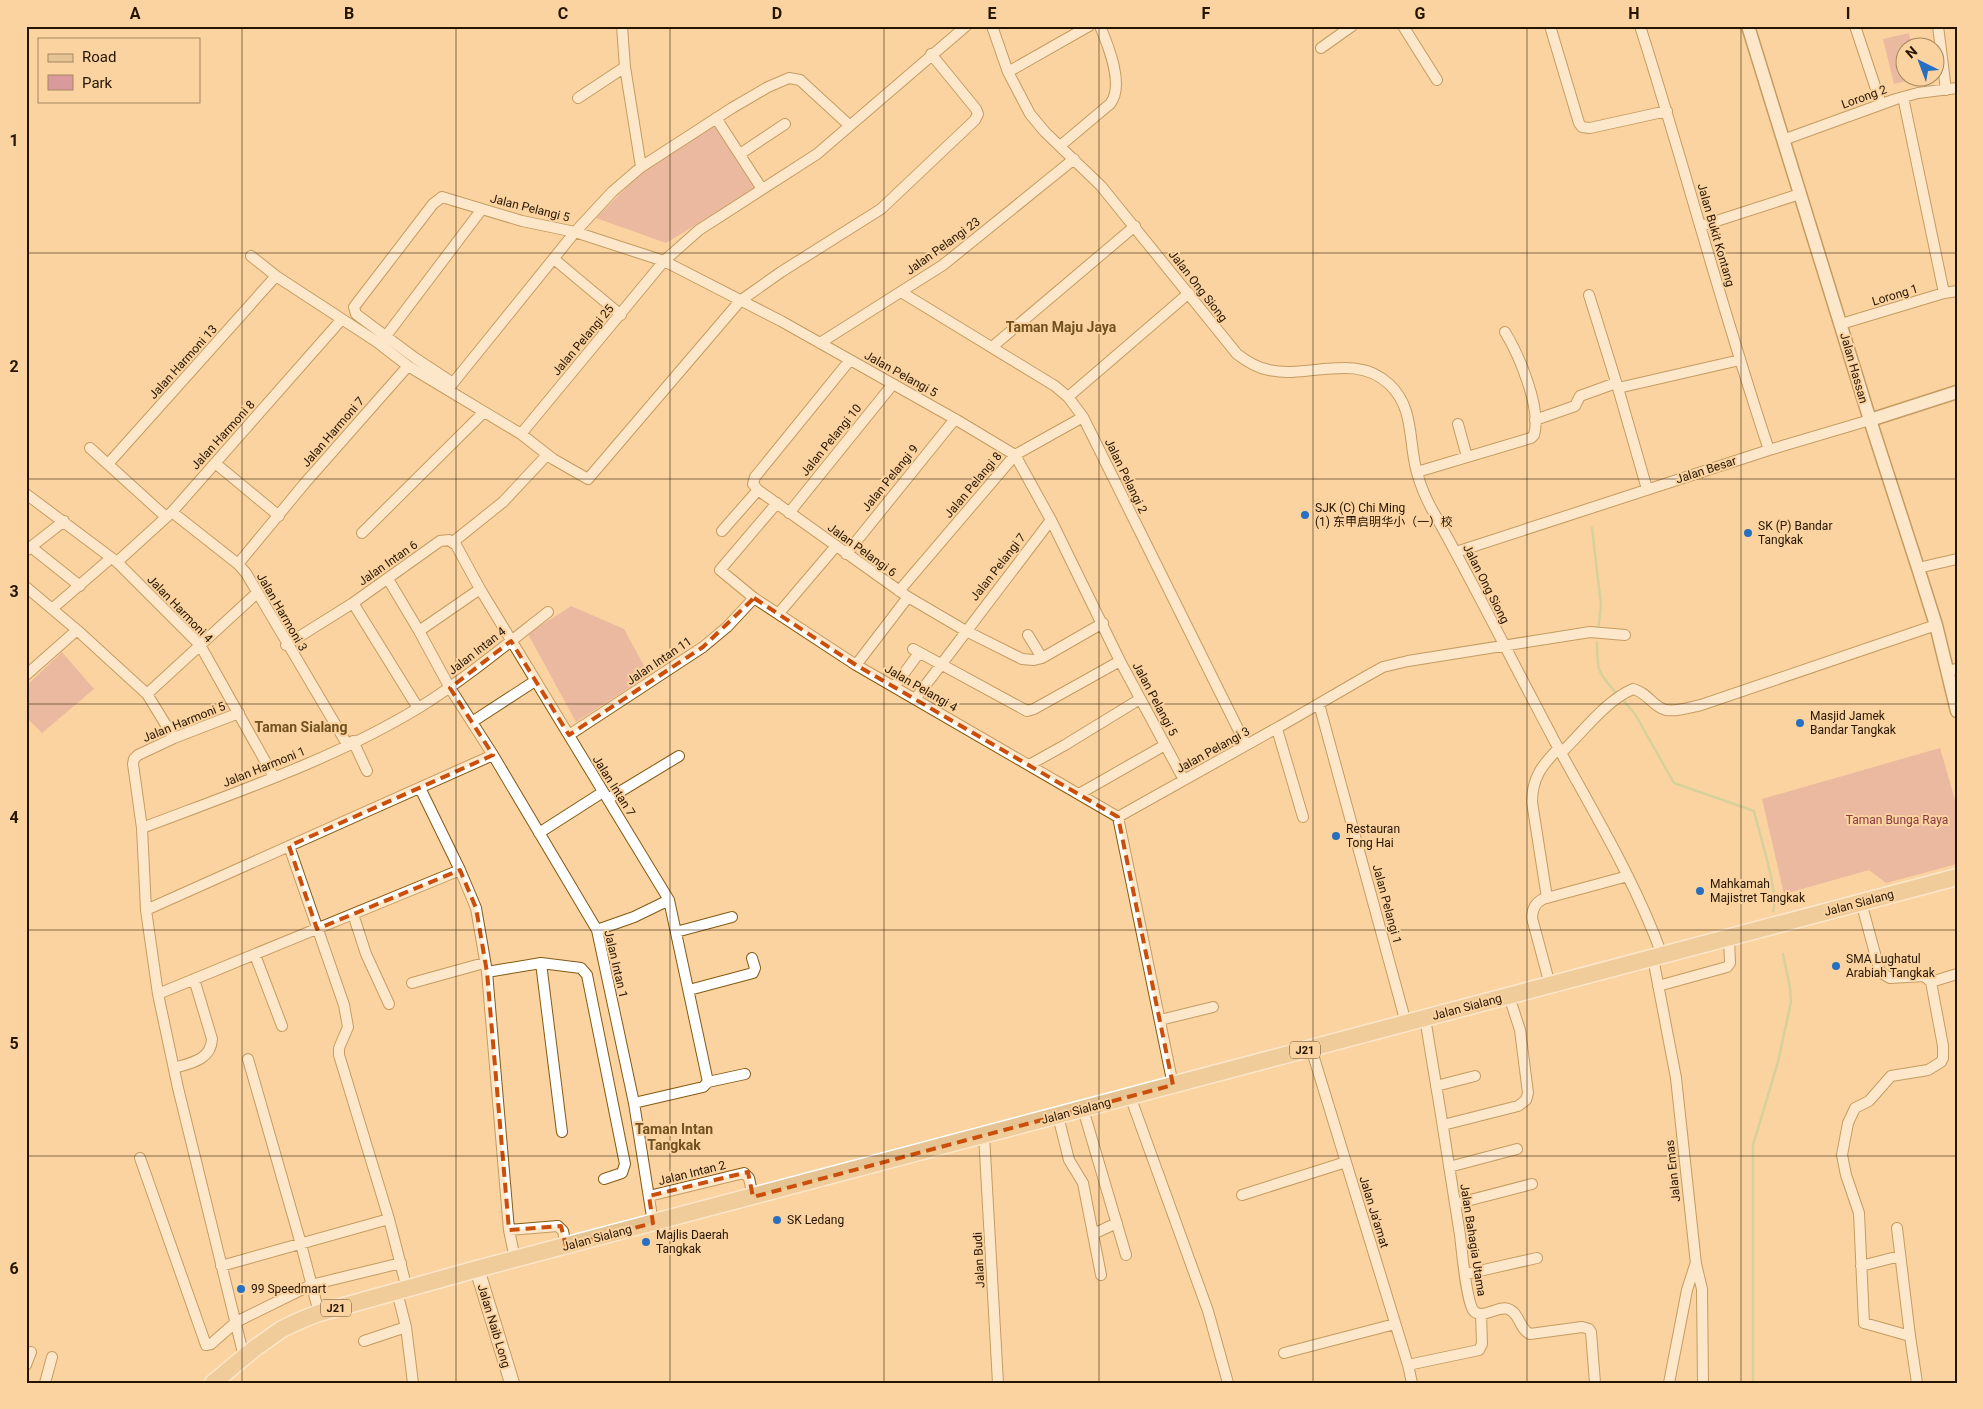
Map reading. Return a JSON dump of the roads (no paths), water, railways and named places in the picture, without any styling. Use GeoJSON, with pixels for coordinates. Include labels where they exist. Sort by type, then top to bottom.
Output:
{"type":"FeatureCollection","features":[{"type":"Feature","properties":{"kind":"main road","name":"Jalan Sialang"},"geometry":{"type":"LineString","coordinates":[[213,1383],[282,1329],[319,1313],[476,1269],[1861,902],[1956,880]]}},
{"type":"Feature","properties":{"kind":"main road","name":"Jalan Naib Long"},"geometry":{"type":"LineString","coordinates":[[476,1269],[512,1383]]}},
{"type":"Feature","properties":{"kind":"street"},"geometry":{"type":"LineString","coordinates":[[622,26],[625,67],[641,167]]}},
{"type":"Feature","properties":{"kind":"street","name":"Jalan Pelangi 25"},"geometry":{"type":"LineString","coordinates":[[521,434],[664,261],[699,230],[817,154],[931,54],[966,26]]}},
{"type":"Feature","properties":{"kind":"street","name":"Jalan Ong Siong"},"geometry":{"type":"LineString","coordinates":[[992,26],[1008,72],[1030,114],[1045,132],[1102,186],[1189,293],[1230,347],[1258,367],[1269,370],[1310,372],[1346,368],[1365,371],[1382,378],[1396,393],[1406,408],[1417,472],[1427,500],[1456,552],[1503,646],[1639,896],[1657,956]]}},
{"type":"Feature","properties":{"kind":"street"},"geometry":{"type":"LineString","coordinates":[[1008,72],[1089,26]]}},
{"type":"Feature","properties":{"kind":"street"},"geometry":{"type":"LineString","coordinates":[[1060,146],[1110,104],[1116,95],[1111,53],[1100,26]]}},
{"type":"Feature","properties":{"kind":"street"},"geometry":{"type":"LineString","coordinates":[[1321,48],[1352,26]]}},
{"type":"Feature","properties":{"kind":"street"},"geometry":{"type":"LineString","coordinates":[[1402,26],[1437,80]]}},
{"type":"Feature","properties":{"kind":"street"},"geometry":{"type":"LineString","coordinates":[[1550,26],[1579,123],[1582,127],[1590,128],[1667,111]]}},
{"type":"Feature","properties":{"kind":"street","name":"Jalan Bukit Kontang"},"geometry":{"type":"LineString","coordinates":[[1640,26],[1740,360],[1769,450]]}},
{"type":"Feature","properties":{"kind":"street","name":"Jalan Hassan"},"geometry":{"type":"LineString","coordinates":[[1748,26],[1870,420],[1952,670],[1957,711]]}},
{"type":"Feature","properties":{"kind":"street"},"geometry":{"type":"LineString","coordinates":[[1855,26],[1881,104]]}},
{"type":"Feature","properties":{"kind":"street"},"geometry":{"type":"LineString","coordinates":[[1938,26],[1946,90]]}},
{"type":"Feature","properties":{"kind":"street"},"geometry":{"type":"LineString","coordinates":[[482,209],[386,336],[484,412],[521,434],[547,455],[588,479],[740,301],[781,272],[881,209],[975,120],[978,114],[976,109],[931,54]]}},
{"type":"Feature","properties":{"kind":"street"},"geometry":{"type":"LineString","coordinates":[[578,98],[625,67]]}},
{"type":"Feature","properties":{"kind":"street"},"geometry":{"type":"LineString","coordinates":[[450,387],[574,232],[612,192],[641,167],[716,118],[768,87],[790,78],[795,78],[805,84],[849,125]]}},
{"type":"Feature","properties":{"kind":"street","name":"Lorong 2"},"geometry":{"type":"LineString","coordinates":[[1783,140],[1903,97],[1957,88]]}},
{"type":"Feature","properties":{"kind":"street"},"geometry":{"type":"LineString","coordinates":[[1903,97],[1944,293]]}},
{"type":"Feature","properties":{"kind":"street"},"geometry":{"type":"LineString","coordinates":[[716,118],[762,189]]}},
{"type":"Feature","properties":{"kind":"street"},"geometry":{"type":"LineString","coordinates":[[740,154],[784,124]]}},
{"type":"Feature","properties":{"kind":"street","name":"Jalan Pelangi 23"},"geometry":{"type":"LineString","coordinates":[[820,343],[943,265],[1074,159]]}},
{"type":"Feature","properties":{"kind":"street"},"geometry":{"type":"LineString","coordinates":[[1701,226],[1800,194]]}},
{"type":"Feature","properties":{"kind":"street","name":"Jalan Pelangi 5"},"geometry":{"type":"LineString","coordinates":[[386,336],[356,314],[354,307],[433,204],[444,197],[522,221],[574,232],[664,261],[820,343],[955,419],[1014,455],[1051,520],[1120,661],[1184,780]]}},
{"type":"Feature","properties":{"kind":"street"},"geometry":{"type":"LineString","coordinates":[[992,347],[1135,226]]}},
{"type":"Feature","properties":{"kind":"street"},"geometry":{"type":"LineString","coordinates":[[251,256],[276,276],[342,319],[408,366],[450,387]]}},
{"type":"Feature","properties":{"kind":"street"},"geometry":{"type":"LineString","coordinates":[[554,259],[621,315]]}},
{"type":"Feature","properties":{"kind":"street","name":"Jalan Harmoni 13"},"geometry":{"type":"LineString","coordinates":[[108,464],[276,276]]}},
{"type":"Feature","properties":{"kind":"street","name":"Lorong 1"},"geometry":{"type":"LineString","coordinates":[[1841,324],[1944,293],[1957,291]]}},
{"type":"Feature","properties":{"kind":"street","name":"Jalan Pelangi 2"},"geometry":{"type":"LineString","coordinates":[[901,292],[1056,386],[1068,397],[1083,417],[1246,745]]}},
{"type":"Feature","properties":{"kind":"street"},"geometry":{"type":"LineString","coordinates":[[1068,397],[1189,293]]}},
{"type":"Feature","properties":{"kind":"street"},"geometry":{"type":"LineString","coordinates":[[1589,294],[1648,489]]}},
{"type":"Feature","properties":{"kind":"street","name":"Jalan Harmoni 8"},"geometry":{"type":"LineString","coordinates":[[53,608],[169,514],[342,319]]}},
{"type":"Feature","properties":{"kind":"street"},"geometry":{"type":"LineString","coordinates":[[1417,472],[1531,438],[1535,433],[1533,398],[1516,352],[1506,332]]}},
{"type":"Feature","properties":{"kind":"street"},"geometry":{"type":"LineString","coordinates":[[722,532],[758,490],[753,484],[755,477],[850,360]]}},
{"type":"Feature","properties":{"kind":"street"},"geometry":{"type":"LineString","coordinates":[[1535,420],[1575,406],[1580,396],[1617,386],[1740,360]]}},
{"type":"Feature","properties":{"kind":"street","name":"Jalan Harmoni 7"},"geometry":{"type":"LineString","coordinates":[[238,564],[305,483],[408,366]]}},
{"type":"Feature","properties":{"kind":"street","name":"Jalan Pelangi 10"},"geometry":{"type":"LineString","coordinates":[[789,512],[893,384]]}},
{"type":"Feature","properties":{"kind":"street","name":"Jalan Besar"},"geometry":{"type":"LineString","coordinates":[[1456,552],[1769,450],[1957,392]]}},
{"type":"Feature","properties":{"kind":"street"},"geometry":{"type":"LineString","coordinates":[[362,533],[484,412]]}},
{"type":"Feature","properties":{"kind":"street","name":"Jalan Pelangi 8"},"geometry":{"type":"LineString","coordinates":[[899,591],[1014,455],[1083,417]]}},
{"type":"Feature","properties":{"kind":"street","name":"Jalan Pelangi 9"},"geometry":{"type":"LineString","coordinates":[[846,554],[955,419]]}},
{"type":"Feature","properties":{"kind":"street"},"geometry":{"type":"LineString","coordinates":[[1458,424],[1467,457]]}},
{"type":"Feature","properties":{"kind":"street","name":"Jalan Harmoni 3"},"geometry":{"type":"LineString","coordinates":[[90,448],[169,514],[238,564],[246,573],[286,645],[367,771]]}},
{"type":"Feature","properties":{"kind":"street"},"geometry":{"type":"LineString","coordinates":[[453,542],[502,502],[547,455]]}},
{"type":"Feature","properties":{"kind":"street"},"geometry":{"type":"LineString","coordinates":[[215,463],[279,516]]}},
{"type":"Feature","properties":{"kind":"street","name":"Jalan Pelangi 6"},"geometry":{"type":"LineString","coordinates":[[758,490],[908,597],[966,630],[1022,658],[1034,660],[1042,658]]}},
{"type":"Feature","properties":{"kind":"street","name":"Jalan Harmoni 4"},"geometry":{"type":"LineString","coordinates":[[28,498],[64,521],[114,560],[200,645],[274,777]]}},
{"type":"Feature","properties":{"kind":"street","name":"Jalan Pelangi 4"},"geometry":{"type":"LineString","coordinates":[[777,504],[720,570],[754,598],[856,665],[1118,817]]}},
{"type":"Feature","properties":{"kind":"street","name":"Jalan Pelangi 7"},"geometry":{"type":"LineString","coordinates":[[915,699],[1051,520]]}},
{"type":"Feature","properties":{"kind":"street"},"geometry":{"type":"LineString","coordinates":[[64,521],[29,549],[80,586]]}},
{"type":"Feature","properties":{"kind":"street","name":"Jalan Intan 6"},"geometry":{"type":"LineString","coordinates":[[286,645],[353,603],[437,543],[444,540],[453,542]]}},
{"type":"Feature","properties":{"kind":"street","name":"Jalan Intan 7"},"geometry":{"type":"LineString","coordinates":[[453,542],[668,900],[708,1080]]}},
{"type":"Feature","properties":{"kind":"street"},"geometry":{"type":"LineString","coordinates":[[778,613],[836,546]]}},
{"type":"Feature","properties":{"kind":"street"},"geometry":{"type":"LineString","coordinates":[[1918,568],[1957,558]]}},
{"type":"Feature","properties":{"kind":"street","name":"Jalan Intan 1"},"geometry":{"type":"LineString","coordinates":[[388,579],[450,688],[597,930],[634,1103],[654,1223]]}},
{"type":"Feature","properties":{"kind":"street"},"geometry":{"type":"LineString","coordinates":[[26,587],[78,630],[147,694],[174,738]]}},
{"type":"Feature","properties":{"kind":"street"},"geometry":{"type":"LineString","coordinates":[[419,631],[480,589]]}},
{"type":"Feature","properties":{"kind":"street"},"geometry":{"type":"LineString","coordinates":[[147,694],[257,593]]}},
{"type":"Feature","properties":{"kind":"street"},"geometry":{"type":"LineString","coordinates":[[856,665],[908,597]]}},
{"type":"Feature","properties":{"kind":"street","name":"Jalan Intan 11"},"geometry":{"type":"LineString","coordinates":[[569,735],[703,647],[727,627],[754,598]]}},
{"type":"Feature","properties":{"kind":"street"},"geometry":{"type":"LineString","coordinates":[[353,603],[418,708]]}},
{"type":"Feature","properties":{"kind":"street","name":"Jalan Intan 4"},"geometry":{"type":"LineString","coordinates":[[418,708],[450,688],[548,612]]}},
{"type":"Feature","properties":{"kind":"street"},"geometry":{"type":"LineString","coordinates":[[1028,634],[1042,658],[1103,624]]}},
{"type":"Feature","properties":{"kind":"street"},"geometry":{"type":"LineString","coordinates":[[1547,898],[1532,802],[1532,788],[1536,777],[1544,764],[1621,695],[1633,689],[1640,690],[1665,710],[1701,705],[1936,624]]}},
{"type":"Feature","properties":{"kind":"street"},"geometry":{"type":"LineString","coordinates":[[26,675],[78,630]]}},
{"type":"Feature","properties":{"kind":"street","name":"Jalan Pelangi 3"},"geometry":{"type":"LineString","coordinates":[[1118,817],[1277,729],[1339,690],[1384,667],[1408,661],[1590,632],[1625,635]]}},
{"type":"Feature","properties":{"kind":"street"},"geometry":{"type":"LineString","coordinates":[[894,687],[916,651],[1027,710],[1034,709],[1120,661]]}},
{"type":"Feature","properties":{"kind":"street"},"geometry":{"type":"LineString","coordinates":[[472,722],[536,681]]}},
{"type":"Feature","properties":{"kind":"street"},"geometry":{"type":"LineString","coordinates":[[1029,765],[1140,699]]}},
{"type":"Feature","properties":{"kind":"street","name":"Jalan Pelangi 1"},"geometry":{"type":"LineString","coordinates":[[1319,704],[1406,1023]]}},
{"type":"Feature","properties":{"kind":"street","name":"Jalan Harmoni 1"},"geometry":{"type":"LineString","coordinates":[[142,828],[274,777],[350,743],[418,708]]}},
{"type":"Feature","properties":{"kind":"street","name":"Jalan Harmoni 5"},"geometry":{"type":"LineString","coordinates":[[142,828],[133,764],[134,759],[138,755],[174,738],[239,713]]}},
{"type":"Feature","properties":{"kind":"street"},"geometry":{"type":"LineString","coordinates":[[1277,729],[1303,817]]}},
{"type":"Feature","properties":{"kind":"street"},"geometry":{"type":"LineString","coordinates":[[1079,794],[1165,744]]}},
{"type":"Feature","properties":{"kind":"street"},"geometry":{"type":"LineString","coordinates":[[146,910],[492,755]]}},
{"type":"Feature","properties":{"kind":"street"},"geometry":{"type":"LineString","coordinates":[[539,833],[678,756]]}},
{"type":"Feature","properties":{"kind":"street"},"geometry":{"type":"LineString","coordinates":[[420,788],[460,870],[476,908],[486,967],[509,1230],[515,1260]]}},
{"type":"Feature","properties":{"kind":"street"},"geometry":{"type":"LineString","coordinates":[[1118,817],[1174,1085]]}},
{"type":"Feature","properties":{"kind":"street"},"geometry":{"type":"LineString","coordinates":[[142,828],[146,910],[158,994],[244,1357]]}},
{"type":"Feature","properties":{"kind":"street"},"geometry":{"type":"LineString","coordinates":[[289,846],[344,1005],[348,1022],[348,1029],[339,1048],[339,1055],[401,1263],[402,1290],[413,1383]]}},
{"type":"Feature","properties":{"kind":"street"},"geometry":{"type":"LineString","coordinates":[[158,994],[460,870]]}},
{"type":"Feature","properties":{"kind":"street"},"geometry":{"type":"LineString","coordinates":[[1550,985],[1532,914],[1535,905],[1547,898],[1628,876]]}},
{"type":"Feature","properties":{"kind":"street"},"geometry":{"type":"LineString","coordinates":[[597,930],[634,917],[668,900]]}},
{"type":"Feature","properties":{"kind":"street"},"geometry":{"type":"LineString","coordinates":[[1861,902],[1880,972],[1890,978],[1924,976],[1931,982],[1943,1046],[1941,1062],[1928,1070],[1891,1076],[1869,1101],[1855,1108],[1848,1123],[1842,1155],[1846,1175],[1859,1213],[1864,1323],[1910,1336]]}},
{"type":"Feature","properties":{"kind":"street"},"geometry":{"type":"LineString","coordinates":[[353,914],[366,954],[389,1004]]}},
{"type":"Feature","properties":{"kind":"street"},"geometry":{"type":"LineString","coordinates":[[676,932],[732,917]]}},
{"type":"Feature","properties":{"kind":"street"},"geometry":{"type":"LineString","coordinates":[[1658,986],[1728,967],[1730,963],[1729,937]]}},
{"type":"Feature","properties":{"kind":"street"},"geometry":{"type":"LineString","coordinates":[[255,954],[282,1026]]}},
{"type":"Feature","properties":{"kind":"street","name":"Jalan Emas"},"geometry":{"type":"LineString","coordinates":[[1657,956],[1658,986],[1676,1078],[1696,1264],[1702,1289],[1703,1383]]}},
{"type":"Feature","properties":{"kind":"street"},"geometry":{"type":"LineString","coordinates":[[689,990],[753,973],[755,968],[752,958]]}},
{"type":"Feature","properties":{"kind":"street"},"geometry":{"type":"LineString","coordinates":[[540,963],[562,1132]]}},
{"type":"Feature","properties":{"kind":"street"},"geometry":{"type":"LineString","coordinates":[[412,983],[486,967],[540,963],[581,968],[587,975],[625,1164],[622,1173],[604,1179]]}},
{"type":"Feature","properties":{"kind":"street"},"geometry":{"type":"LineString","coordinates":[[1931,982],[1957,974]]}},
{"type":"Feature","properties":{"kind":"street"},"geometry":{"type":"LineString","coordinates":[[174,1068],[202,1059],[212,1044],[194,980]]}},
{"type":"Feature","properties":{"kind":"street"},"geometry":{"type":"LineString","coordinates":[[1443,1125],[1520,1105],[1526,1100],[1528,1093],[1520,1030],[1509,996]]}},
{"type":"Feature","properties":{"kind":"street"},"geometry":{"type":"LineString","coordinates":[[1160,1020],[1212,1006]]}},
{"type":"Feature","properties":{"kind":"street","name":"Jalan Bahagia Utama"},"geometry":{"type":"LineString","coordinates":[[1425,1018],[1466,1274],[1466,1287],[1471,1307],[1473,1311],[1481,1314],[1505,1308],[1510,1309],[1516,1314],[1524,1330],[1530,1334],[1582,1327],[1589,1329],[1591,1332],[1595,1383]]}},
{"type":"Feature","properties":{"kind":"street","name":"Jalan Ja'amat"},"geometry":{"type":"LineString","coordinates":[[1311,1048],[1412,1383]]}},
{"type":"Feature","properties":{"kind":"street"},"geometry":{"type":"LineString","coordinates":[[248,1059],[319,1313]]}},
{"type":"Feature","properties":{"kind":"street"},"geometry":{"type":"LineString","coordinates":[[634,1103],[703,1087],[708,1080],[746,1074]]}},
{"type":"Feature","properties":{"kind":"street"},"geometry":{"type":"LineString","coordinates":[[1436,1086],[1476,1076]]}},
{"type":"Feature","properties":{"kind":"street"},"geometry":{"type":"LineString","coordinates":[[1130,1096],[1208,1311],[1228,1383]]}},
{"type":"Feature","properties":{"kind":"street"},"geometry":{"type":"LineString","coordinates":[[1083,1109],[1126,1255]]}},
{"type":"Feature","properties":{"kind":"street"},"geometry":{"type":"LineString","coordinates":[[1058,1116],[1068,1160],[1084,1183],[1101,1275]]}},
{"type":"Feature","properties":{"kind":"street","name":"Jalan Budi"},"geometry":{"type":"LineString","coordinates":[[984,1135],[998,1383]]}},
{"type":"Feature","properties":{"kind":"street"},"geometry":{"type":"LineString","coordinates":[[1449,1167],[1516,1150]]}},
{"type":"Feature","properties":{"kind":"street"},"geometry":{"type":"LineString","coordinates":[[140,1158],[206,1345],[211,1344],[236,1322],[311,1285],[401,1263]]}},
{"type":"Feature","properties":{"kind":"street"},"geometry":{"type":"LineString","coordinates":[[1242,1195],[1346,1162]]}},
{"type":"Feature","properties":{"kind":"street","name":"Jalan Intan 2"},"geometry":{"type":"LineString","coordinates":[[649,1196],[744,1174],[748,1176],[752,1197]]}},
{"type":"Feature","properties":{"kind":"street"},"geometry":{"type":"LineString","coordinates":[[1455,1204],[1532,1184]]}},
{"type":"Feature","properties":{"kind":"street"},"geometry":{"type":"LineString","coordinates":[[221,1266],[389,1219]]}},
{"type":"Feature","properties":{"kind":"street"},"geometry":{"type":"LineString","coordinates":[[1093,1234],[1117,1223]]}},
{"type":"Feature","properties":{"kind":"street"},"geometry":{"type":"LineString","coordinates":[[509,1230],[558,1226],[562,1231],[566,1246]]}},
{"type":"Feature","properties":{"kind":"street"},"geometry":{"type":"LineString","coordinates":[[1897,1228],[1917,1383]]}},
{"type":"Feature","properties":{"kind":"street"},"geometry":{"type":"LineString","coordinates":[[1861,1266],[1900,1256]]}},
{"type":"Feature","properties":{"kind":"street"},"geometry":{"type":"LineString","coordinates":[[1466,1274],[1537,1258]]}},
{"type":"Feature","properties":{"kind":"street"},"geometry":{"type":"LineString","coordinates":[[1669,1383],[1687,1290],[1696,1264]]}},
{"type":"Feature","properties":{"kind":"street"},"geometry":{"type":"LineString","coordinates":[[1408,1365],[1478,1350],[1482,1344],[1481,1314]]}},
{"type":"Feature","properties":{"kind":"street"},"geometry":{"type":"LineString","coordinates":[[1284,1352],[1395,1324]]}},
{"type":"Feature","properties":{"kind":"street"},"geometry":{"type":"LineString","coordinates":[[364,1341],[406,1327]]}},
{"type":"Feature","properties":{"kind":"street"},"geometry":{"type":"LineString","coordinates":[[26,1365],[31,1352]]}},
{"type":"Feature","properties":{"kind":"street"},"geometry":{"type":"LineString","coordinates":[[45,1383],[52,1357]]}},
{"type":"Feature","properties":{"kind":"waterway"},"geometry":{"type":"LineString","coordinates":[[1592,528],[1601,605],[1598,630]]}},
{"type":"Feature","properties":{"kind":"waterway"},"geometry":{"type":"LineString","coordinates":[[1597,642],[1597,660],[1600,672],[1618,695]]}},
{"type":"Feature","properties":{"kind":"waterway"},"geometry":{"type":"LineString","coordinates":[[1622,699],[1635,714],[1674,783],[1754,811],[1774,891],[1773,911]]}},
{"type":"Feature","properties":{"kind":"waterway"},"geometry":{"type":"LineString","coordinates":[[1753,1383],[1753,1145],[1778,1062],[1791,1002],[1783,954]]}},
{"type":"Feature","properties":{"kind":"place","name":"SJK (C) Chi Ming (1) 东甲启明华小（一）校"},"geometry":{"type":"Point","coordinates":[1305,515]}},
{"type":"Feature","properties":{"kind":"place","name":"SK (P) Bandar Tangkak"},"geometry":{"type":"Point","coordinates":[1748,533]}},
{"type":"Feature","properties":{"kind":"place","name":"Masjid Jamek Bandar Tangkak"},"geometry":{"type":"Point","coordinates":[1800,723]}},
{"type":"Feature","properties":{"kind":"place","name":"Restauran Tong Hai"},"geometry":{"type":"Point","coordinates":[1336,836]}},
{"type":"Feature","properties":{"kind":"place","name":"Mahkamah Majistret Tangkak"},"geometry":{"type":"Point","coordinates":[1700,891]}},
{"type":"Feature","properties":{"kind":"place","name":"SMA Lughatul Arabiah Tangkak"},"geometry":{"type":"Point","coordinates":[1836,966]}},
{"type":"Feature","properties":{"kind":"place","name":"SK Ledang"},"geometry":{"type":"Point","coordinates":[777,1220]}},
{"type":"Feature","properties":{"kind":"place","name":"Majlis Daerah Tangkak"},"geometry":{"type":"Point","coordinates":[646,1242]}},
{"type":"Feature","properties":{"kind":"place","name":"99 Speedmart"},"geometry":{"type":"Point","coordinates":[241,1289]}},
{"type":"Feature","properties":{"kind":"district","name":"Taman Maju Jaya"},"geometry":{"type":"Point","coordinates":[1061,327]}},
{"type":"Feature","properties":{"kind":"district","name":"Taman Sialang"},"geometry":{"type":"Point","coordinates":[301,727]}},
{"type":"Feature","properties":{"kind":"district","name":"Taman Intan Tangkak"},"geometry":{"type":"Point","coordinates":[674,1138]}},
{"type":"Feature","properties":{"kind":"park label","name":"Taman Bunga Raya"},"geometry":{"type":"Point","coordinates":[1897,820]}}]}
